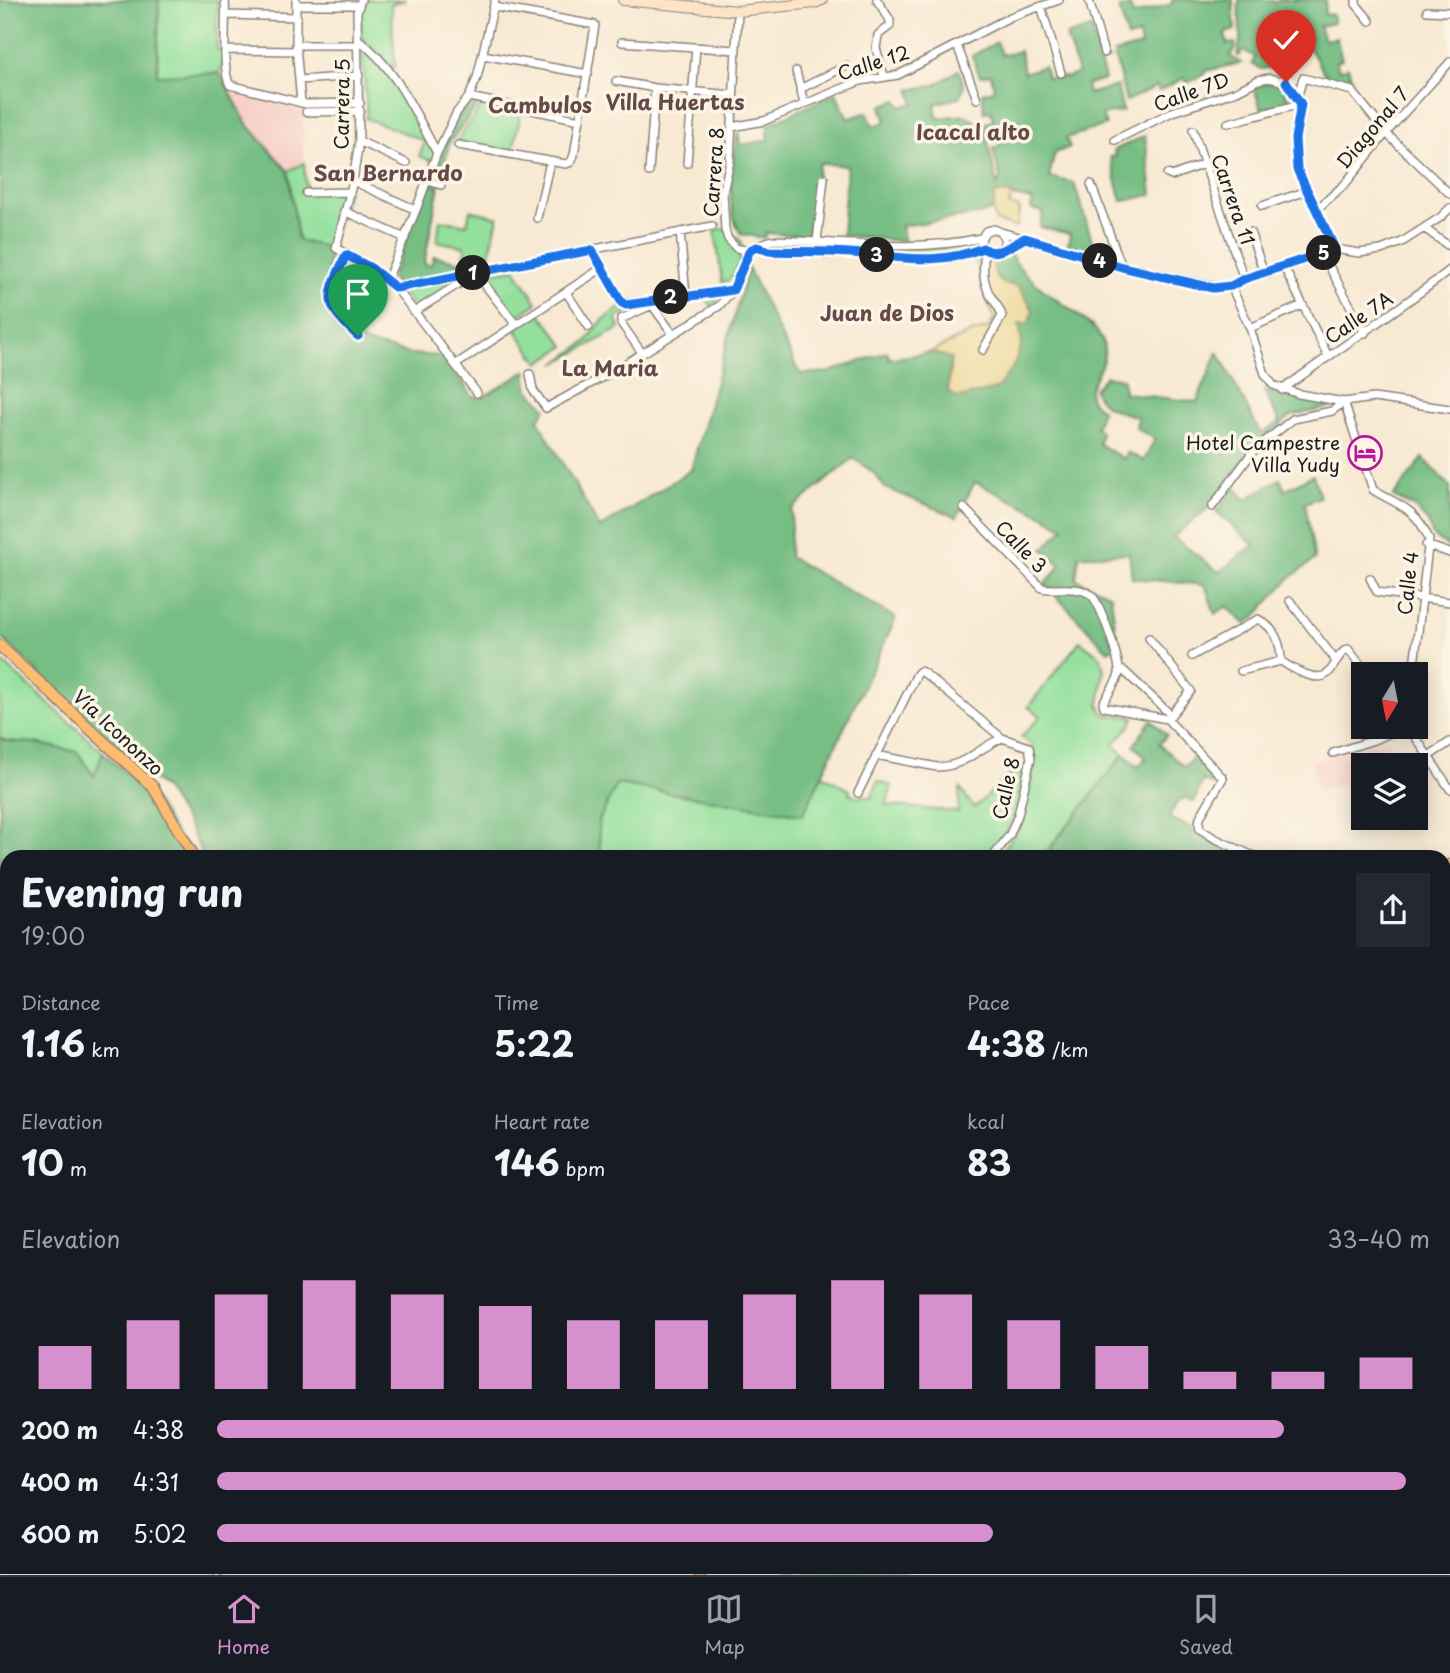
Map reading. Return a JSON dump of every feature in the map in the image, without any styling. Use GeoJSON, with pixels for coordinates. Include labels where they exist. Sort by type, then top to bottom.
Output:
{"type":"FeatureCollection","features":[{"type":"Feature","properties":{"kind":"main road"},"geometry":{"type":"LineString","coordinates":[[623,0],[738,11],[822,0]]}},
{"type":"Feature","properties":{"kind":"main road","name":"Vía Icononzo"},"geometry":{"type":"LineString","coordinates":[[0,646],[153,787],[190,850]]}},
{"type":"Feature","properties":{"kind":"street"},"geometry":{"type":"LineString","coordinates":[[225,0],[225,61],[230,85],[301,103],[360,107]]}},
{"type":"Feature","properties":{"kind":"street"},"geometry":{"type":"LineString","coordinates":[[877,0],[890,20],[890,26],[878,35],[876,42],[884,76]]}},
{"type":"Feature","properties":{"kind":"street","name":"Calle 12"},"geometry":{"type":"LineString","coordinates":[[732,127],[764,121],[860,81],[898,75],[1010,17],[1059,0]]}},
{"type":"Feature","properties":{"kind":"street"},"geometry":{"type":"LineString","coordinates":[[1089,0],[1104,53]]}},
{"type":"Feature","properties":{"kind":"street"},"geometry":{"type":"LineString","coordinates":[[1356,0],[1356,4],[1370,20]]}},
{"type":"Feature","properties":{"kind":"street"},"geometry":{"type":"LineString","coordinates":[[301,103],[296,48],[296,2],[360,3]]}},
{"type":"Feature","properties":{"kind":"street","name":"Carrera 5"},"geometry":{"type":"LineString","coordinates":[[346,255],[335,248],[353,181],[359,141],[360,3]]}},
{"type":"Feature","properties":{"kind":"street"},"geometry":{"type":"LineString","coordinates":[[387,280],[437,153],[457,112],[469,97],[483,55],[495,3],[595,25],[571,162],[550,162],[458,145]]}},
{"type":"Feature","properties":{"kind":"street"},"geometry":{"type":"LineString","coordinates":[[1041,6],[1061,73]]}},
{"type":"Feature","properties":{"kind":"street","name":"Carrera 8"},"geometry":{"type":"LineString","coordinates":[[738,11],[730,162],[723,192],[724,220],[728,239],[736,248],[754,249]]}},
{"type":"Feature","properties":{"kind":"street"},"geometry":{"type":"LineString","coordinates":[[1427,11],[1450,12]]}},
{"type":"Feature","properties":{"kind":"street"},"geometry":{"type":"LineString","coordinates":[[226,15],[297,17]]}},
{"type":"Feature","properties":{"kind":"street"},"geometry":{"type":"LineString","coordinates":[[227,50],[296,48],[358,42],[375,52],[397,80],[437,153]]}},
{"type":"Feature","properties":{"kind":"street"},"geometry":{"type":"LineString","coordinates":[[622,42],[736,50]]}},
{"type":"Feature","properties":{"kind":"street"},"geometry":{"type":"LineString","coordinates":[[957,44],[978,99]]}},
{"type":"Feature","properties":{"kind":"street"},"geometry":{"type":"LineString","coordinates":[[687,163],[696,47]]}},
{"type":"Feature","properties":{"kind":"street"},"geometry":{"type":"LineString","coordinates":[[483,55],[588,74]]}},
{"type":"Feature","properties":{"kind":"street","name":"Diagonal 7"},"geometry":{"type":"LineString","coordinates":[[1316,210],[1345,184],[1386,133],[1450,62]]}},
{"type":"Feature","properties":{"kind":"street"},"geometry":{"type":"LineString","coordinates":[[800,89],[846,66]]}},
{"type":"Feature","properties":{"kind":"street"},"geometry":{"type":"LineString","coordinates":[[796,71],[804,103]]}},
{"type":"Feature","properties":{"kind":"street"},"geometry":{"type":"LineString","coordinates":[[299,80],[359,76]]}},
{"type":"Feature","properties":{"kind":"street"},"geometry":{"type":"LineString","coordinates":[[1335,249],[1297,169],[1295,150],[1303,78],[1352,91],[1386,133],[1450,194]]}},
{"type":"Feature","properties":{"kind":"street","name":"Calle 7D"},"geometry":{"type":"LineString","coordinates":[[1115,139],[1183,107],[1237,91],[1258,80],[1278,79],[1286,82],[1299,101]]}},
{"type":"Feature","properties":{"kind":"street"},"geometry":{"type":"LineString","coordinates":[[616,81],[655,88],[733,95]]}},
{"type":"Feature","properties":{"kind":"street"},"geometry":{"type":"LineString","coordinates":[[649,172],[655,88]]}},
{"type":"Feature","properties":{"kind":"street"},"geometry":{"type":"LineString","coordinates":[[469,97],[580,120]]}},
{"type":"Feature","properties":{"kind":"street"},"geometry":{"type":"LineString","coordinates":[[1228,123],[1299,101]]}},
{"type":"Feature","properties":{"kind":"street"},"geometry":{"type":"LineString","coordinates":[[306,112],[360,107]]}},
{"type":"Feature","properties":{"kind":"street","name":"Carrera 11"},"geometry":{"type":"LineString","coordinates":[[1193,130],[1244,279]]}},
{"type":"Feature","properties":{"kind":"street"},"geometry":{"type":"LineString","coordinates":[[359,141],[406,163]]}},
{"type":"Feature","properties":{"kind":"street"},"geometry":{"type":"LineString","coordinates":[[537,218],[550,162]]}},
{"type":"Feature","properties":{"kind":"street"},"geometry":{"type":"LineString","coordinates":[[1167,174],[1172,176],[1206,163]]}},
{"type":"Feature","properties":{"kind":"street"},"geometry":{"type":"LineString","coordinates":[[817,242],[824,178]]}},
{"type":"Feature","properties":{"kind":"street"},"geometry":{"type":"LineString","coordinates":[[353,181],[416,210]]}},
{"type":"Feature","properties":{"kind":"street"},"geometry":{"type":"LineString","coordinates":[[428,181],[441,185]]}},
{"type":"Feature","properties":{"kind":"street"},"geometry":{"type":"LineString","coordinates":[[1091,184],[1122,267]]}},
{"type":"Feature","properties":{"kind":"street"},"geometry":{"type":"LineString","coordinates":[[1262,206],[1307,191]]}},
{"type":"Feature","properties":{"kind":"street"},"geometry":{"type":"LineString","coordinates":[[306,193],[350,192]]}},
{"type":"Feature","properties":{"kind":"street"},"geometry":{"type":"LineString","coordinates":[[530,374],[533,390],[546,408],[719,306],[733,290],[754,249],[769,240],[891,247],[930,246],[981,238],[989,229],[1122,267],[1213,288],[1231,286],[1244,279],[1335,249],[1359,253],[1381,250],[1402,242],[1450,208]]}},
{"type":"Feature","properties":{"kind":"street"},"geometry":{"type":"LineString","coordinates":[[344,211],[405,238]]}},
{"type":"Feature","properties":{"kind":"street"},"geometry":{"type":"LineString","coordinates":[[396,288],[712,226]]}},
{"type":"Feature","properties":{"kind":"street"},"geometry":{"type":"LineString","coordinates":[[1424,228],[1450,247]]}},
{"type":"Feature","properties":{"kind":"street"},"geometry":{"type":"LineString","coordinates":[[680,232],[686,295]]}},
{"type":"Feature","properties":{"kind":"street"},"geometry":{"type":"LineString","coordinates":[[1001,232],[1005,240],[1002,249]]}},
{"type":"Feature","properties":{"kind":"street"},"geometry":{"type":"LineString","coordinates":[[1250,232],[1264,273]]}},
{"type":"Feature","properties":{"kind":"street"},"geometry":{"type":"LineString","coordinates":[[981,238],[984,249],[982,275],[1002,316],[983,351]]}},
{"type":"Feature","properties":{"kind":"street"},"geometry":{"type":"LineString","coordinates":[[754,249],[848,252],[932,260],[984,249],[993,253],[1025,238]]}},
{"type":"Feature","properties":{"kind":"street"},"geometry":{"type":"LineString","coordinates":[[592,250],[624,304],[733,290]]}},
{"type":"Feature","properties":{"kind":"street"},"geometry":{"type":"LineString","coordinates":[[1322,253],[1365,333]]}},
{"type":"Feature","properties":{"kind":"street"},"geometry":{"type":"LineString","coordinates":[[358,336],[334,311],[330,299],[346,255],[396,288],[477,393]]}},
{"type":"Feature","properties":{"kind":"street"},"geometry":{"type":"LineString","coordinates":[[1284,267],[1328,356]]}},
{"type":"Feature","properties":{"kind":"street"},"geometry":{"type":"LineString","coordinates":[[455,365],[602,268]]}},
{"type":"Feature","properties":{"kind":"street","name":"Calle 7A"},"geometry":{"type":"LineString","coordinates":[[1282,390],[1450,270]]}},
{"type":"Feature","properties":{"kind":"street"},"geometry":{"type":"LineString","coordinates":[[414,312],[475,273]]}},
{"type":"Feature","properties":{"kind":"street"},"geometry":{"type":"LineString","coordinates":[[475,273],[516,325]]}},
{"type":"Feature","properties":{"kind":"street"},"geometry":{"type":"LineString","coordinates":[[1231,286],[1250,328],[1265,374],[1273,385],[1282,390],[1344,402],[1374,398],[1450,409]]}},
{"type":"Feature","properties":{"kind":"street"},"geometry":{"type":"LineString","coordinates":[[566,292],[589,327]]}},
{"type":"Feature","properties":{"kind":"street"},"geometry":{"type":"LineString","coordinates":[[642,353],[621,323],[621,319],[652,305],[673,334]]}},
{"type":"Feature","properties":{"kind":"street"},"geometry":{"type":"LineString","coordinates":[[1250,328],[1303,305]]}},
{"type":"Feature","properties":{"kind":"street"},"geometry":{"type":"LineString","coordinates":[[1212,507],[1254,450],[1293,419],[1332,411],[1344,402]]}},
{"type":"Feature","properties":{"kind":"street","name":"Calle 4"},"geometry":{"type":"LineString","coordinates":[[1344,402],[1373,490],[1411,510],[1429,539],[1426,545],[1414,662]]}},
{"type":"Feature","properties":{"kind":"street","name":"Calle 3"},"geometry":{"type":"LineString","coordinates":[[964,508],[1042,588],[1078,589],[1092,594],[1100,604],[1119,664],[1116,680],[1102,702],[1104,707],[1109,710],[1169,717]]}},
{"type":"Feature","properties":{"kind":"street"},"geometry":{"type":"LineString","coordinates":[[1426,545],[1450,553]]}},
{"type":"Feature","properties":{"kind":"street"},"geometry":{"type":"LineString","coordinates":[[1370,579],[1377,592],[1450,602]]}},
{"type":"Feature","properties":{"kind":"street"},"geometry":{"type":"LineString","coordinates":[[1290,601],[1336,662]]}},
{"type":"Feature","properties":{"kind":"street"},"geometry":{"type":"LineString","coordinates":[[1192,656],[1258,619],[1279,638],[1281,661],[1288,666],[1318,678],[1327,675],[1342,651],[1348,649],[1358,662]]}},
{"type":"Feature","properties":{"kind":"street"},"geometry":{"type":"LineString","coordinates":[[1149,638],[1191,691],[1169,717]]}},
{"type":"Feature","properties":{"kind":"street"},"geometry":{"type":"LineString","coordinates":[[1241,671],[1281,661]]}},
{"type":"Feature","properties":{"kind":"street"},"geometry":{"type":"LineString","coordinates":[[858,793],[876,755],[920,671],[1002,738],[986,745],[961,763],[946,767],[876,755]]}},
{"type":"Feature","properties":{"kind":"street"},"geometry":{"type":"LineString","coordinates":[[1124,671],[1223,778],[1200,817],[1200,829],[1240,850]]}},
{"type":"Feature","properties":{"kind":"street","name":"Calle 8"},"geometry":{"type":"LineString","coordinates":[[998,850],[1010,834],[1018,815],[1031,758],[1028,747],[1002,738]]}},
{"type":"Feature","properties":{"kind":"street"},"geometry":{"type":"LineString","coordinates":[[1333,753],[1377,739]]}},
{"type":"Feature","properties":{"kind":"street"},"geometry":{"type":"LineString","coordinates":[[1428,756],[1450,742]]}},
{"type":"Feature","properties":{"kind":"street"},"geometry":{"type":"LineString","coordinates":[[1428,758],[1450,789]]}},
{"type":"Feature","properties":{"kind":"shaded area"},"geometry":{"type":"Polygon","coordinates":[[[230,89],[303,111],[304,163],[288,171],[247,124],[230,89]]]}},
{"type":"Feature","properties":{"kind":"shaded area"},"geometry":{"type":"Polygon","coordinates":[[[1388,739],[1391,753],[1351,753],[1351,781],[1318,792],[1311,762],[1388,739]]]}},
{"type":"Feature","properties":{"kind":"green space"},"geometry":{"type":"Polygon","coordinates":[[[0,0],[159,0],[157,75],[220,73],[247,124],[288,171],[298,240],[330,248],[326,299],[331,313],[358,339],[366,343],[411,354],[443,356],[473,397],[483,397],[526,371],[528,389],[546,408],[538,420],[600,528],[691,470],[748,268],[800,374],[830,372],[887,352],[890,359],[931,352],[951,358],[948,392],[997,386],[1004,284],[992,267],[992,259],[1010,253],[1031,280],[1098,333],[1104,346],[1104,357],[1090,393],[1092,402],[1102,410],[1096,427],[1101,432],[1099,444],[1124,459],[1128,452],[1144,461],[1155,439],[1136,428],[1138,417],[1112,409],[1097,396],[1094,389],[1106,376],[1123,379],[1124,393],[1197,402],[1218,352],[1261,434],[1280,422],[1264,391],[1332,407],[1291,416],[1252,450],[1209,507],[1173,537],[1219,572],[1254,545],[1216,511],[1235,486],[1245,500],[1280,479],[1285,490],[1313,475],[1320,497],[1305,503],[1315,559],[1289,579],[1254,618],[1245,624],[1227,606],[1215,614],[1205,585],[1132,578],[1129,553],[1079,556],[1076,579],[1111,595],[1117,646],[1108,651],[1045,584],[1061,565],[1043,549],[1064,528],[975,482],[957,517],[885,488],[874,473],[853,458],[792,509],[789,557],[896,618],[803,815],[617,784],[598,822],[600,850],[200,850],[165,789],[108,741],[0,636],[0,0]]]}},
{"type":"Feature","properties":{"kind":"green space"},"geometry":{"type":"Polygon","coordinates":[[[159,0],[217,0],[217,50],[226,51],[220,73],[157,76],[159,0]]]}},
{"type":"Feature","properties":{"kind":"green space"},"geometry":{"type":"Polygon","coordinates":[[[365,0],[406,0],[391,4],[395,68],[362,38],[360,10],[365,0]]]}},
{"type":"Feature","properties":{"kind":"green space"},"geometry":{"type":"Polygon","coordinates":[[[1172,0],[1233,0],[1235,30],[1225,33],[1227,44],[1235,43],[1236,47],[1230,56],[1241,63],[1205,71],[1205,74],[1187,83],[1184,78],[1159,91],[1157,86],[1126,101],[1114,53],[1141,46],[1139,35],[1127,38],[1119,8],[1130,6],[1133,15],[1172,4],[1172,0]]]}},
{"type":"Feature","properties":{"kind":"green space"},"geometry":{"type":"Polygon","coordinates":[[[1239,0],[1273,0],[1274,3],[1280,0],[1326,0],[1324,14],[1333,15],[1333,23],[1319,26],[1324,40],[1336,38],[1342,59],[1336,61],[1339,70],[1348,67],[1352,80],[1327,77],[1306,43],[1279,50],[1284,56],[1283,65],[1261,69],[1252,64],[1255,57],[1243,50],[1237,55],[1240,42],[1239,0]]]}},
{"type":"Feature","properties":{"kind":"green space"},"geometry":{"type":"Polygon","coordinates":[[[1091,28],[1098,54],[1109,59],[1100,62],[1105,79],[1086,85],[1088,94],[1117,86],[1123,111],[1102,115],[1106,125],[1066,138],[1070,147],[1055,153],[1049,177],[1074,183],[1096,253],[1068,245],[1070,234],[1040,227],[1043,212],[1031,209],[1033,200],[996,193],[993,210],[977,215],[901,226],[905,241],[842,235],[847,166],[819,163],[808,236],[766,233],[764,238],[741,234],[735,223],[731,197],[738,132],[741,145],[769,140],[767,125],[836,93],[848,119],[867,112],[873,126],[886,122],[881,106],[897,100],[901,107],[914,103],[910,90],[935,85],[959,70],[964,86],[960,97],[935,104],[937,118],[965,115],[985,128],[997,186],[1000,178],[993,148],[1000,147],[998,136],[991,137],[986,123],[993,121],[991,111],[984,112],[982,93],[994,90],[991,74],[980,76],[972,56],[997,42],[1002,55],[1020,51],[1024,73],[1044,66],[1047,78],[1069,77],[1078,73],[1066,36],[1091,28]]]}},
{"type":"Feature","properties":{"kind":"green space"},"geometry":{"type":"Polygon","coordinates":[[[362,47],[374,56],[395,81],[436,154],[433,161],[419,156],[425,141],[365,118],[367,114],[362,47]]]}},
{"type":"Feature","properties":{"kind":"green space"},"geometry":{"type":"Polygon","coordinates":[[[1273,81],[1283,87],[1290,102],[1261,109],[1254,88],[1273,81]]]}},
{"type":"Feature","properties":{"kind":"green space"},"geometry":{"type":"Polygon","coordinates":[[[470,99],[479,103],[449,143],[440,183],[429,180],[449,132],[470,99]]]}},
{"type":"Feature","properties":{"kind":"green space"},"geometry":{"type":"Polygon","coordinates":[[[482,105],[521,112],[513,151],[456,143],[482,105]]]}},
{"type":"Feature","properties":{"kind":"green space"},"geometry":{"type":"Polygon","coordinates":[[[1145,136],[1152,195],[1122,201],[1110,157],[1116,156],[1114,150],[1145,136]]]}},
{"type":"Feature","properties":{"kind":"green space"},"geometry":{"type":"Polygon","coordinates":[[[304,163],[306,189],[348,190],[330,248],[298,240],[288,171],[304,163]]]}},
{"type":"Feature","properties":{"kind":"green space"},"geometry":{"type":"Polygon","coordinates":[[[429,183],[439,186],[424,264],[431,265],[434,256],[462,262],[463,271],[397,285],[391,278],[429,183]]]}},
{"type":"Feature","properties":{"kind":"green space"},"geometry":{"type":"Polygon","coordinates":[[[470,210],[498,217],[487,266],[463,271],[465,247],[437,241],[440,220],[467,225],[470,210]]]}},
{"type":"Feature","properties":{"kind":"green space"},"geometry":{"type":"Polygon","coordinates":[[[715,229],[727,229],[741,241],[741,257],[729,281],[722,282],[715,229]]]}},
{"type":"Feature","properties":{"kind":"green space"},"geometry":{"type":"Polygon","coordinates":[[[769,242],[847,245],[891,250],[969,246],[969,252],[930,257],[769,249],[769,242]]]}},
{"type":"Feature","properties":{"kind":"green space"},"geometry":{"type":"Polygon","coordinates":[[[515,269],[537,303],[514,319],[480,274],[515,269]]]}},
{"type":"Feature","properties":{"kind":"green space"},"geometry":{"type":"Polygon","coordinates":[[[467,276],[418,307],[413,307],[401,290],[467,276]]]}},
{"type":"Feature","properties":{"kind":"green space"},"geometry":{"type":"Polygon","coordinates":[[[726,289],[712,307],[703,293],[661,312],[647,302],[616,318],[620,328],[555,364],[586,342],[602,321],[625,304],[726,289]]]}},
{"type":"Feature","properties":{"kind":"green space"},"geometry":{"type":"Polygon","coordinates":[[[539,312],[565,346],[539,363],[515,329],[539,312]]]}},
{"type":"Feature","properties":{"kind":"green space"},"geometry":{"type":"Polygon","coordinates":[[[1423,458],[1450,487],[1450,548],[1433,536],[1428,522],[1414,507],[1393,497],[1423,458]]]}},
{"type":"Feature","properties":{"kind":"green space"},"geometry":{"type":"Polygon","coordinates":[[[1080,641],[1101,657],[1104,671],[1099,705],[1105,715],[1134,717],[1131,725],[1113,744],[1124,754],[1048,850],[1003,850],[1017,831],[1035,758],[1032,745],[1021,737],[1041,716],[1028,707],[1080,641]]]}},
{"type":"Feature","properties":{"kind":"green space"},"geometry":{"type":"Polygon","coordinates":[[[0,660],[103,752],[94,776],[77,752],[0,738],[0,660]]]}},
{"type":"Feature","properties":{"kind":"green space"},"geometry":{"type":"Polygon","coordinates":[[[1151,720],[1167,735],[1159,744],[1184,767],[1193,758],[1215,777],[1211,784],[1203,780],[1194,802],[1185,797],[1176,804],[1169,818],[1191,827],[1195,835],[1229,850],[1049,850],[1124,754],[1138,767],[1146,758],[1134,745],[1151,720]]]}},
{"type":"Feature","properties":{"kind":"green space"},"geometry":{"type":"Polygon","coordinates":[[[0,738],[77,752],[94,776],[103,752],[156,802],[186,850],[0,850],[0,738]]]}},
{"type":"Feature","properties":{"kind":"green space"},"geometry":{"type":"Polygon","coordinates":[[[1015,770],[1024,774],[1009,827],[993,850],[600,850],[598,822],[617,784],[803,815],[822,775],[860,798],[862,795],[871,798],[878,781],[892,786],[886,805],[958,812],[960,788],[974,808],[1015,770]]]}},
{"type":"Feature","properties":{"kind":"green space"},"geometry":{"type":"Polygon","coordinates":[[[0,1574],[57,1574],[57,1575],[0,1574]]]}},
{"type":"Feature","properties":{"kind":"green space"},"geometry":{"type":"Polygon","coordinates":[[[808,1574],[899,1574],[898,1575],[808,1574]]]}},
{"type":"Feature","properties":{"kind":"green space"},"geometry":{"type":"Polygon","coordinates":[[[1028,1574],[1122,1574],[1121,1575],[1028,1574]]]}},
{"type":"Feature","properties":{"kind":"sand"},"geometry":{"type":"Polygon","coordinates":[[[995,193],[1012,194],[1009,205],[1019,208],[1017,228],[996,221],[993,211],[995,193]]]}},
{"type":"Feature","properties":{"kind":"sand"},"geometry":{"type":"Polygon","coordinates":[[[976,259],[992,259],[996,278],[1004,284],[1018,286],[1033,310],[1029,323],[1019,324],[1022,344],[1013,367],[996,389],[958,398],[948,392],[951,358],[931,352],[968,334],[989,328],[994,318],[980,282],[976,259]]]}},
{"type":"Feature","properties":{"kind":"place","name":"Hotel Campestre Villa Yudy"},"geometry":{"type":"Point","coordinates":[1365,453]}},
{"type":"Feature","properties":{"kind":"district","name":"Villa Huertas"},"geometry":{"type":"Point","coordinates":[675,101]}},
{"type":"Feature","properties":{"kind":"district","name":"Cambulos"},"geometry":{"type":"Point","coordinates":[540,104]}},
{"type":"Feature","properties":{"kind":"district","name":"Icacal alto"},"geometry":{"type":"Point","coordinates":[973,131]}},
{"type":"Feature","properties":{"kind":"district","name":"San Bernardo"},"geometry":{"type":"Point","coordinates":[388,172]}},
{"type":"Feature","properties":{"kind":"district","name":"Juan de Dios"},"geometry":{"type":"Point","coordinates":[887,312]}},
{"type":"Feature","properties":{"kind":"district","name":"La Maria"},"geometry":{"type":"Point","coordinates":[610,367]}},
{"type":"Feature","properties":{"kind":"route"},"geometry":{"type":"LineString","coordinates":[[358,336],[334,311],[330,299],[346,255],[371,268],[396,288],[592,250],[622,303],[626,305],[733,290],[750,250],[757,247],[769,251],[848,252],[932,260],[968,254],[983,248],[990,253],[996,252],[1025,238],[1122,267],[1213,288],[1231,286],[1244,279],[1335,249],[1297,169],[1295,139],[1301,104],[1286,82]]}}]}
